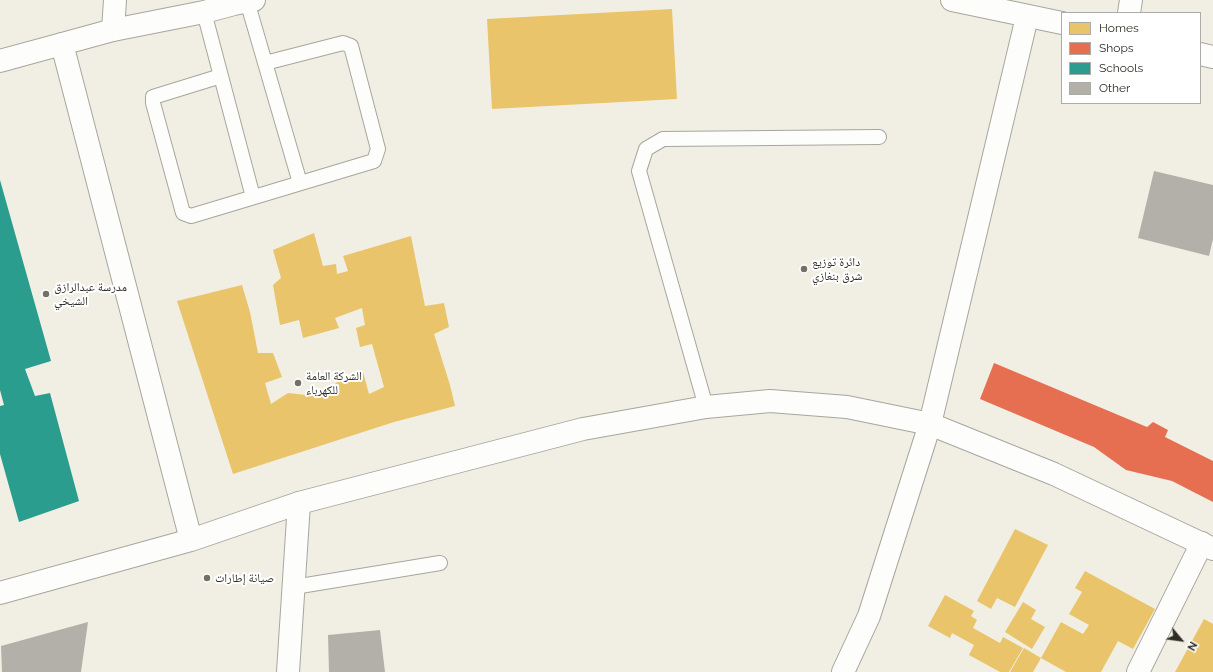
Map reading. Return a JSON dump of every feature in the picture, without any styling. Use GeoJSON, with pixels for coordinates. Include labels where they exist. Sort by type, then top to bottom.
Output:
{"type":"FeatureCollection","features":[{"type":"Feature","properties":{"kind":"street"},"geometry":{"type":"LineString","coordinates":[[113,30],[115,0]]}},
{"type":"Feature","properties":{"kind":"street"},"geometry":{"type":"LineString","coordinates":[[952,0],[1027,17],[1061,23]]}},
{"type":"Feature","properties":{"kind":"street"},"geometry":{"type":"LineString","coordinates":[[1129,12],[1130,0]]}},
{"type":"Feature","properties":{"kind":"street"},"geometry":{"type":"LineString","coordinates":[[0,61],[113,30],[251,1]]}},
{"type":"Feature","properties":{"kind":"street"},"geometry":{"type":"LineString","coordinates":[[843,672],[869,616],[930,424],[1027,17]]}},
{"type":"Feature","properties":{"kind":"street"},"geometry":{"type":"LineString","coordinates":[[62,44],[191,540]]}},
{"type":"Feature","properties":{"kind":"street"},"geometry":{"type":"LineString","coordinates":[[1201,54],[1213,57]]}},
{"type":"Feature","properties":{"kind":"street"},"geometry":{"type":"LineString","coordinates":[[0,593],[191,540],[299,503],[584,429],[706,407],[770,401],[847,406],[930,424],[1054,474],[1207,546],[1138,672]]}},
{"type":"Feature","properties":{"kind":"street"},"geometry":{"type":"LineString","coordinates":[[288,672],[299,503]]}},
{"type":"Feature","properties":{"kind":"lane"},"geometry":{"type":"LineString","coordinates":[[251,1],[265,63],[300,183]]}},
{"type":"Feature","properties":{"kind":"lane"},"geometry":{"type":"LineString","coordinates":[[204,12],[253,197]]}},
{"type":"Feature","properties":{"kind":"lane"},"geometry":{"type":"LineString","coordinates":[[221,76],[153,97],[153,103],[183,213],[191,216],[374,161],[378,149],[351,46],[343,43],[265,63]]}},
{"type":"Feature","properties":{"kind":"lane"},"geometry":{"type":"LineString","coordinates":[[706,407],[639,171],[646,149],[663,139],[879,137]]}},
{"type":"Feature","properties":{"kind":"lane"},"geometry":{"type":"LineString","coordinates":[[294,586],[440,563]]}},
{"type":"Feature","properties":{"kind":"building: Homes"},"geometry":{"type":"Polygon","coordinates":[[[672,9],[677,99],[492,109],[487,19],[672,9]]]}},
{"type":"Feature","properties":{"kind":"building: Homes"},"geometry":{"type":"Polygon","coordinates":[[[314,233],[323,266],[336,264],[337,274],[348,271],[343,256],[411,236],[425,306],[444,303],[449,327],[434,334],[455,406],[394,422],[233,474],[177,301],[242,285],[250,312],[258,353],[273,353],[282,377],[265,383],[271,404],[288,393],[306,395],[332,387],[339,380],[363,372],[369,394],[384,387],[372,344],[360,347],[356,328],[365,325],[362,308],[335,318],[339,328],[303,338],[299,320],[280,325],[273,285],[281,278],[273,250],[314,233]]]}},
{"type":"Feature","properties":{"kind":"building: Homes"},"geometry":{"type":"Polygon","coordinates":[[[1015,529],[1048,545],[1015,607],[997,598],[991,609],[977,601],[1015,529]]]}},
{"type":"Feature","properties":{"kind":"building: Homes"},"geometry":{"type":"Polygon","coordinates":[[[1085,571],[1155,609],[1133,649],[1118,641],[1101,672],[1066,672],[1041,658],[1061,622],[1083,634],[1089,625],[1069,614],[1082,592],[1075,588],[1085,571]]]}},
{"type":"Feature","properties":{"kind":"building: Homes"},"geometry":{"type":"Polygon","coordinates":[[[945,595],[974,611],[971,616],[977,620],[973,628],[1000,643],[1003,637],[1023,648],[1009,672],[1000,672],[969,655],[974,645],[952,633],[950,638],[928,626],[945,595]]]}},
{"type":"Feature","properties":{"kind":"building: Homes"},"geometry":{"type":"Polygon","coordinates":[[[1023,602],[1036,610],[1031,619],[1045,627],[1032,649],[1005,632],[1023,602]]]}},
{"type":"Feature","properties":{"kind":"building: Homes"},"geometry":{"type":"Polygon","coordinates":[[[1204,619],[1213,624],[1213,672],[1175,672],[1204,619]]]}},
{"type":"Feature","properties":{"kind":"building: Homes"},"geometry":{"type":"Polygon","coordinates":[[[1024,648],[1041,658],[1033,672],[1010,672],[1024,648]]]}},
{"type":"Feature","properties":{"kind":"building: Shops"},"geometry":{"type":"Polygon","coordinates":[[[994,363],[1147,427],[1153,422],[1168,430],[1165,437],[1213,461],[1213,502],[1172,481],[1126,470],[1094,447],[980,399],[994,363]]]}},
{"type":"Feature","properties":{"kind":"building: Schools"},"geometry":{"type":"Polygon","coordinates":[[[0,180],[51,361],[25,369],[35,396],[50,393],[79,501],[19,522],[0,454],[0,406],[4,405],[0,390],[0,180]]]}},
{"type":"Feature","properties":{"kind":"building: Other"},"geometry":{"type":"Polygon","coordinates":[[[1154,171],[1213,185],[1213,239],[1209,256],[1138,238],[1154,171]]]}},
{"type":"Feature","properties":{"kind":"building: Other"},"geometry":{"type":"Polygon","coordinates":[[[88,622],[81,672],[2,672],[1,646],[88,622]]]}},
{"type":"Feature","properties":{"kind":"building: Other"},"geometry":{"type":"Polygon","coordinates":[[[380,630],[385,672],[329,672],[328,635],[380,630]]]}},
{"type":"Feature","properties":{"kind":"place","name":"دائرة توزيع شرق بنغازي"},"geometry":{"type":"Point","coordinates":[804,269]}},
{"type":"Feature","properties":{"kind":"place","name":"مدرسة عبدالرازق الشيخي"},"geometry":{"type":"Point","coordinates":[46,294]}},
{"type":"Feature","properties":{"kind":"place","name":"الشركة العامة للكهرباء"},"geometry":{"type":"Point","coordinates":[298,383]}},
{"type":"Feature","properties":{"kind":"place","name":"صيانة إطارات"},"geometry":{"type":"Point","coordinates":[207,578]}}]}
